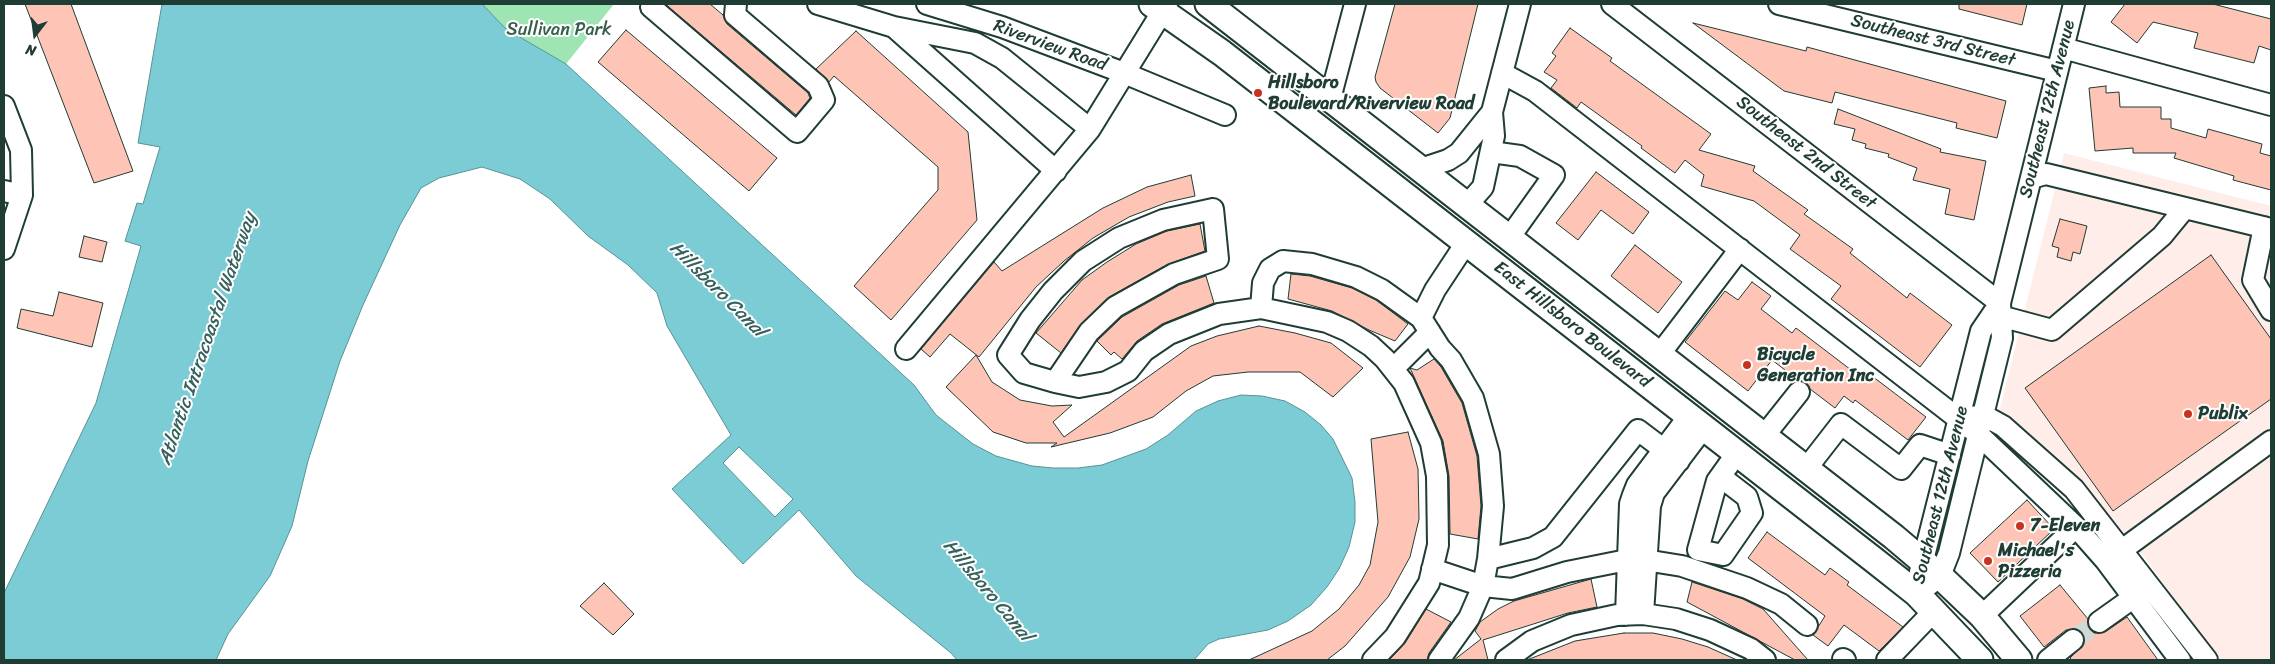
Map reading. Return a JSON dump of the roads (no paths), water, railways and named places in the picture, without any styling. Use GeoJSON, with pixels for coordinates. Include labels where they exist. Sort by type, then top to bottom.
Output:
{"type":"FeatureCollection","features":[{"type":"Feature","properties":{"kind":"main road","name":"East Hillsboro Boulevard"},"geometry":{"type":"LineString","coordinates":[[1208,4],[1806,468],[1921,560],[1982,616],[2020,660]]}},
{"type":"Feature","properties":{"kind":"main road","name":"East Hillsboro Boulevard"},"geometry":{"type":"LineString","coordinates":[[1160,6],[1737,453],[1925,603],[1980,660]]}},
{"type":"Feature","properties":{"kind":"main road"},"geometry":{"type":"LineString","coordinates":[[1338,143],[1430,202],[1445,205],[1467,205]]}},
{"type":"Feature","properties":{"kind":"main road"},"geometry":{"type":"LineString","coordinates":[[1466,243],[1480,235],[1492,240],[1535,273],[1552,272]]}},
{"type":"Feature","properties":{"kind":"street"},"geometry":{"type":"LineString","coordinates":[[653,4],[651,7],[797,132],[824,100],[818,86],[735,15],[736,4]]}},
{"type":"Feature","properties":{"kind":"street"},"geometry":{"type":"LineString","coordinates":[[818,4],[894,27],[975,43],[1002,58],[1090,129]]}},
{"type":"Feature","properties":{"kind":"street","name":"Riverview Road"},"geometry":{"type":"LineString","coordinates":[[927,4],[1002,27],[1124,73],[1160,6]]}},
{"type":"Feature","properties":{"kind":"street"},"geometry":{"type":"LineString","coordinates":[[1330,99],[1356,4]]}},
{"type":"Feature","properties":{"kind":"street"},"geometry":{"type":"LineString","coordinates":[[1467,205],[1483,187],[1494,136],[1492,112],[1520,4]]}},
{"type":"Feature","properties":{"kind":"street","name":"Southeast 3rd Street"},"geometry":{"type":"LineString","coordinates":[[1779,4],[2057,70]]}},
{"type":"Feature","properties":{"kind":"street","name":"Southeast 12th Avenue"},"geometry":{"type":"LineString","coordinates":[[1925,603],[1940,576],[1948,553],[2002,338],[2000,309],[2074,4]]}},
{"type":"Feature","properties":{"kind":"street","name":"Southeast 2nd Street"},"geometry":{"type":"LineString","coordinates":[[1621,6],[2000,309]]}},
{"type":"Feature","properties":{"kind":"street"},"geometry":{"type":"LineString","coordinates":[[894,27],[1056,171]]}},
{"type":"Feature","properties":{"kind":"street"},"geometry":{"type":"LineString","coordinates":[[2063,48],[2271,105]]}},
{"type":"Feature","properties":{"kind":"street"},"geometry":{"type":"LineString","coordinates":[[906,349],[1090,129],[1124,73],[1225,115]]}},
{"type":"Feature","properties":{"kind":"street"},"geometry":{"type":"LineString","coordinates":[[1502,73],[1536,91],[1959,418],[1980,425],[2004,426],[2019,438],[2074,489],[2114,556],[2133,598],[2180,660]]}},
{"type":"Feature","properties":{"kind":"street"},"geometry":{"type":"LineString","coordinates":[[4,106],[21,150],[4,249]]}},
{"type":"Feature","properties":{"kind":"street"},"geometry":{"type":"LineString","coordinates":[[1421,170],[1448,160],[1459,153],[1492,112]]}},
{"type":"Feature","properties":{"kind":"street"},"geometry":{"type":"LineString","coordinates":[[1491,152],[1520,156],[1554,175],[1509,238]]}},
{"type":"Feature","properties":{"kind":"street"},"geometry":{"type":"LineString","coordinates":[[2031,178],[2046,174],[2267,228],[2253,280],[2271,310]]}},
{"type":"Feature","properties":{"kind":"street"},"geometry":{"type":"LineString","coordinates":[[2000,309],[2052,330],[2162,236],[2185,208]]}},
{"type":"Feature","properties":{"kind":"street"},"geometry":{"type":"LineString","coordinates":[[1055,382],[1089,332],[1115,307],[1174,274],[1218,259],[1213,209],[1163,220],[1119,238],[1083,261],[1053,291],[1030,320],[1008,355],[1024,373],[1055,382],[1080,387],[1106,382],[1128,371],[1144,351],[1169,334],[1219,314],[1261,308],[1318,319],[1348,331],[1372,346],[1404,383],[1431,443],[1437,476],[1438,506],[1438,545],[1429,584],[1395,636],[1373,660]]}},
{"type":"Feature","properties":{"kind":"street"},"geometry":{"type":"LineString","coordinates":[[1393,369],[1426,325],[1434,290],[1466,243]]}},
{"type":"Feature","properties":{"kind":"street"},"geometry":{"type":"LineString","coordinates":[[1659,355],[1740,250]]}},
{"type":"Feature","properties":{"kind":"street"},"geometry":{"type":"LineString","coordinates":[[1261,308],[1263,283],[1270,269],[1283,261],[1312,264],[1356,277],[1382,290],[1426,325],[1451,360],[1472,398],[1489,454],[1493,506],[1488,559],[1483,586],[1470,618],[1439,660]]}},
{"type":"Feature","properties":{"kind":"street","name":"Southeast 12th Avenue"},"geometry":{"type":"LineString","coordinates":[[1925,603],[1921,560],[1981,331],[2000,309]]}},
{"type":"Feature","properties":{"kind":"street"},"geometry":{"type":"LineString","coordinates":[[1764,436],[1799,392]]}},
{"type":"Feature","properties":{"kind":"street"},"geometry":{"type":"LineString","coordinates":[[1635,614],[1636,560],[1632,494],[1671,455],[1696,422]]}},
{"type":"Feature","properties":{"kind":"street"},"geometry":{"type":"LineString","coordinates":[[1806,468],[1841,424],[1901,469],[1920,445],[1950,455]]}},
{"type":"Feature","properties":{"kind":"street"},"geometry":{"type":"LineString","coordinates":[[1980,425],[2076,527],[2150,586],[2207,660]]}},
{"type":"Feature","properties":{"kind":"street"},"geometry":{"type":"LineString","coordinates":[[1488,559],[1533,548],[1553,537],[1638,430],[1671,455]]}},
{"type":"Feature","properties":{"kind":"street"},"geometry":{"type":"LineString","coordinates":[[2114,556],[2271,441]]}},
{"type":"Feature","properties":{"kind":"street"},"geometry":{"type":"LineString","coordinates":[[1720,477],[1737,453]]}},
{"type":"Feature","properties":{"kind":"street"},"geometry":{"type":"LineString","coordinates":[[1982,616],[2076,527]]}},
{"type":"Feature","properties":{"kind":"street"},"geometry":{"type":"LineString","coordinates":[[1432,569],[1483,586],[1512,589],[1568,572],[1636,560],[1682,566],[1747,588],[1781,604],[1808,625]]}},
{"type":"Feature","properties":{"kind":"street"},"geometry":{"type":"LineString","coordinates":[[2099,622],[2150,586]]}},
{"type":"Feature","properties":{"kind":"street"},"geometry":{"type":"LineString","coordinates":[[1887,660],[1925,603]]}},
{"type":"Feature","properties":{"kind":"street"},"geometry":{"type":"LineString","coordinates":[[1506,660],[1532,641],[1571,625],[1616,614],[1635,614],[1676,620],[1710,630],[1751,649],[1765,660]]}},
{"type":"Feature","properties":{"kind":"street"},"geometry":{"type":"LineString","coordinates":[[2048,660],[2073,640]]}},
{"type":"Feature","properties":{"kind":"water"},"geometry":{"type":"Polygon","coordinates":[[[162,4],[482,4],[506,29],[566,64],[914,385],[936,415],[973,444],[996,456],[1032,466],[1078,468],[1102,465],[1146,449],[1168,435],[1196,411],[1218,401],[1241,395],[1262,396],[1285,401],[1305,412],[1321,425],[1333,439],[1352,478],[1355,522],[1349,547],[1339,569],[1327,587],[1311,605],[1288,621],[1268,630],[1219,639],[1208,644],[1194,660],[957,660],[951,653],[856,576],[799,510],[743,564],[672,489],[731,435],[667,326],[657,293],[628,265],[588,236],[550,199],[520,179],[482,167],[439,178],[421,188],[400,225],[363,305],[340,361],[308,461],[292,526],[270,576],[228,634],[216,660],[4,660],[4,593],[96,403],[141,246],[125,241],[137,203],[143,204],[160,147],[138,143],[162,4]],[[739,447],[723,463],[775,517],[793,499],[739,447]]]}},
{"type":"Feature","properties":{"kind":"tunnel"},"geometry":{"type":"LineString","coordinates":[[2073,640],[2099,622]]}},
{"type":"Feature","properties":{"kind":"place","name":"Hillsboro Boulevard/Riverview Road"},"geometry":{"type":"Point","coordinates":[1258,93]}},
{"type":"Feature","properties":{"kind":"place","name":"Bicycle Generation Inc"},"geometry":{"type":"Point","coordinates":[1747,365]}},
{"type":"Feature","properties":{"kind":"place","name":"Publix"},"geometry":{"type":"Point","coordinates":[2188,414]}},
{"type":"Feature","properties":{"kind":"place","name":"7-Eleven"},"geometry":{"type":"Point","coordinates":[2020,526]}},
{"type":"Feature","properties":{"kind":"place","name":"Michael's Pizzeria"},"geometry":{"type":"Point","coordinates":[1988,561]}},
{"type":"Feature","properties":{"kind":"park label","name":"Sullivan Park"},"geometry":{"type":"Point","coordinates":[559,30]}},
{"type":"Feature","properties":{"kind":"water label","name":"Hillsboro Canal"},"geometry":{"type":"Point","coordinates":[717,290]}},
{"type":"Feature","properties":{"kind":"water label","name":"Atlantic Intracoastal Waterway"},"geometry":{"type":"Point","coordinates":[208,339]}},
{"type":"Feature","properties":{"kind":"water label","name":"Hillsboro Canal"},"geometry":{"type":"Point","coordinates":[987,591]}}]}
